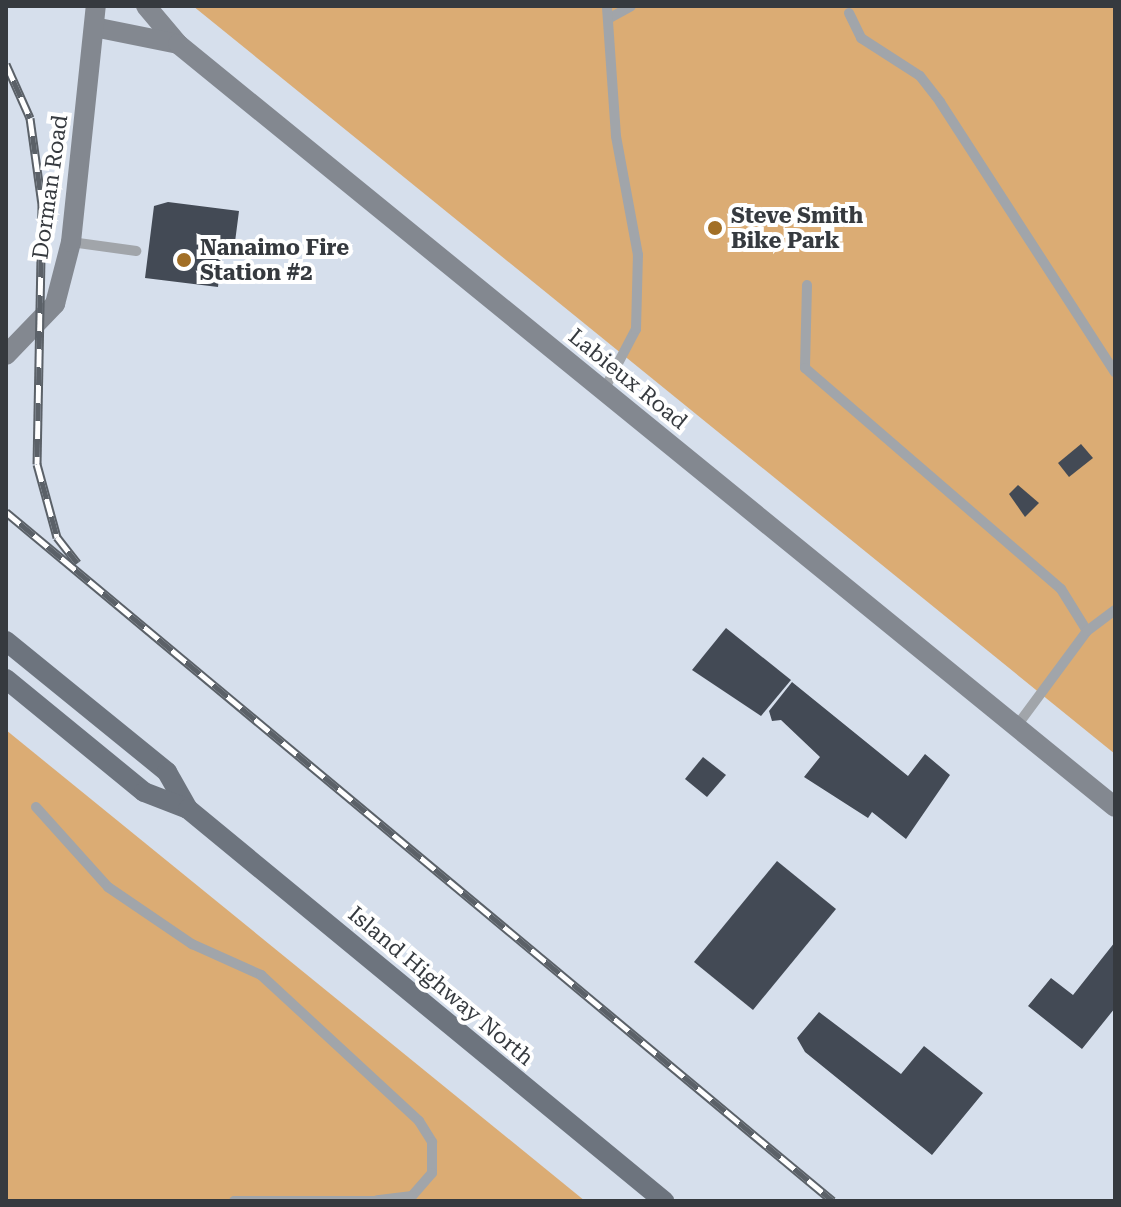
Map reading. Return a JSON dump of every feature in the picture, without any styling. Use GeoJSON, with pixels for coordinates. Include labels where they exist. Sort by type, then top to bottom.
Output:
{"type":"FeatureCollection","features":[{"type":"Feature","properties":{"kind":"main road","name":"Island Highway North"},"geometry":{"type":"LineString","coordinates":[[6,641],[167,772],[188,809]]}},
{"type":"Feature","properties":{"kind":"main road","name":"Island Highway North"},"geometry":{"type":"LineString","coordinates":[[6,679],[144,792],[188,809],[664,1201]]}},
{"type":"Feature","properties":{"kind":"street"},"geometry":{"type":"LineString","coordinates":[[146,6],[178,44]]}},
{"type":"Feature","properties":{"kind":"street","name":"Labieux Road"},"geometry":{"type":"LineString","coordinates":[[95,16],[178,44],[1115,807]]}},
{"type":"Feature","properties":{"kind":"street","name":"Dorman Road"},"geometry":{"type":"LineString","coordinates":[[6,355],[55,304],[71,242],[95,16]]}},
{"type":"Feature","properties":{"kind":"lane"},"geometry":{"type":"LineString","coordinates":[[604,390],[636,329],[638,255],[616,136],[607,6]]}},
{"type":"Feature","properties":{"kind":"lane"},"geometry":{"type":"LineString","coordinates":[[608,19],[631,6]]}},
{"type":"Feature","properties":{"kind":"lane"},"geometry":{"type":"LineString","coordinates":[[849,13],[861,38],[920,76],[940,102],[1115,372]]}},
{"type":"Feature","properties":{"kind":"lane"},"geometry":{"type":"LineString","coordinates":[[71,242],[136,251]]}},
{"type":"Feature","properties":{"kind":"lane"},"geometry":{"type":"LineString","coordinates":[[807,285],[805,368],[1061,589],[1087,631]]}},
{"type":"Feature","properties":{"kind":"lane"},"geometry":{"type":"LineString","coordinates":[[1016,727],[1087,631],[1115,610]]}},
{"type":"Feature","properties":{"kind":"lane"},"geometry":{"type":"LineString","coordinates":[[36,807],[108,887],[192,944],[261,975],[419,1121],[432,1142],[432,1173],[412,1196],[378,1201],[234,1201]]}},
{"type":"Feature","properties":{"kind":"shaded area"},"geometry":{"type":"Polygon","coordinates":[[[193,6],[1115,6],[1115,754],[193,6]]]}},
{"type":"Feature","properties":{"kind":"shaded area"},"geometry":{"type":"Polygon","coordinates":[[[6,730],[585,1201],[6,1201],[6,730]]]}},
{"type":"Feature","properties":{"kind":"building","name":"Nanaimo Fire Station #2"},"geometry":{"type":"Polygon","coordinates":[[[168,202],[239,211],[235,242],[223,241],[218,287],[145,278],[154,206],[168,202]]]}},
{"type":"Feature","properties":{"kind":"building"},"geometry":{"type":"Polygon","coordinates":[[[1081,444],[1093,458],[1069,477],[1058,463],[1081,444]]]}},
{"type":"Feature","properties":{"kind":"building"},"geometry":{"type":"Polygon","coordinates":[[[1018,485],[1039,503],[1025,517],[1009,494],[1018,485]]]}},
{"type":"Feature","properties":{"kind":"building"},"geometry":{"type":"Polygon","coordinates":[[[726,628],[791,680],[761,716],[692,670],[726,628]]]}},
{"type":"Feature","properties":{"kind":"building"},"geometry":{"type":"Polygon","coordinates":[[[792,682],[908,776],[925,754],[950,775],[906,839],[872,812],[868,818],[804,777],[820,757],[781,720],[772,721],[769,711],[792,682]]]}},
{"type":"Feature","properties":{"kind":"building"},"geometry":{"type":"Polygon","coordinates":[[[703,757],[726,775],[707,797],[685,779],[703,757]]]}},
{"type":"Feature","properties":{"kind":"building"},"geometry":{"type":"Polygon","coordinates":[[[777,861],[836,909],[753,1010],[694,962],[777,861]]]}},
{"type":"Feature","properties":{"kind":"building"},"geometry":{"type":"Polygon","coordinates":[[[1115,942],[1115,1008],[1082,1049],[1028,1006],[1051,978],[1073,995],[1115,942]]]}},
{"type":"Feature","properties":{"kind":"building"},"geometry":{"type":"Polygon","coordinates":[[[819,1012],[901,1074],[924,1046],[983,1093],[932,1155],[805,1052],[797,1038],[819,1012]]]}},
{"type":"Feature","properties":{"kind":"railway"},"geometry":{"type":"LineString","coordinates":[[6,64],[30,118],[42,205],[37,464],[57,537],[77,563]]}},
{"type":"Feature","properties":{"kind":"railway"},"geometry":{"type":"LineString","coordinates":[[6,512],[833,1201]]}},
{"type":"Feature","properties":{"kind":"place","name":"Steve Smith Bike Park"},"geometry":{"type":"Point","coordinates":[715,228]}},
{"type":"Feature","properties":{"kind":"place","name":"Nanaimo Fire Station #2"},"geometry":{"type":"Point","coordinates":[184,260]}}]}
